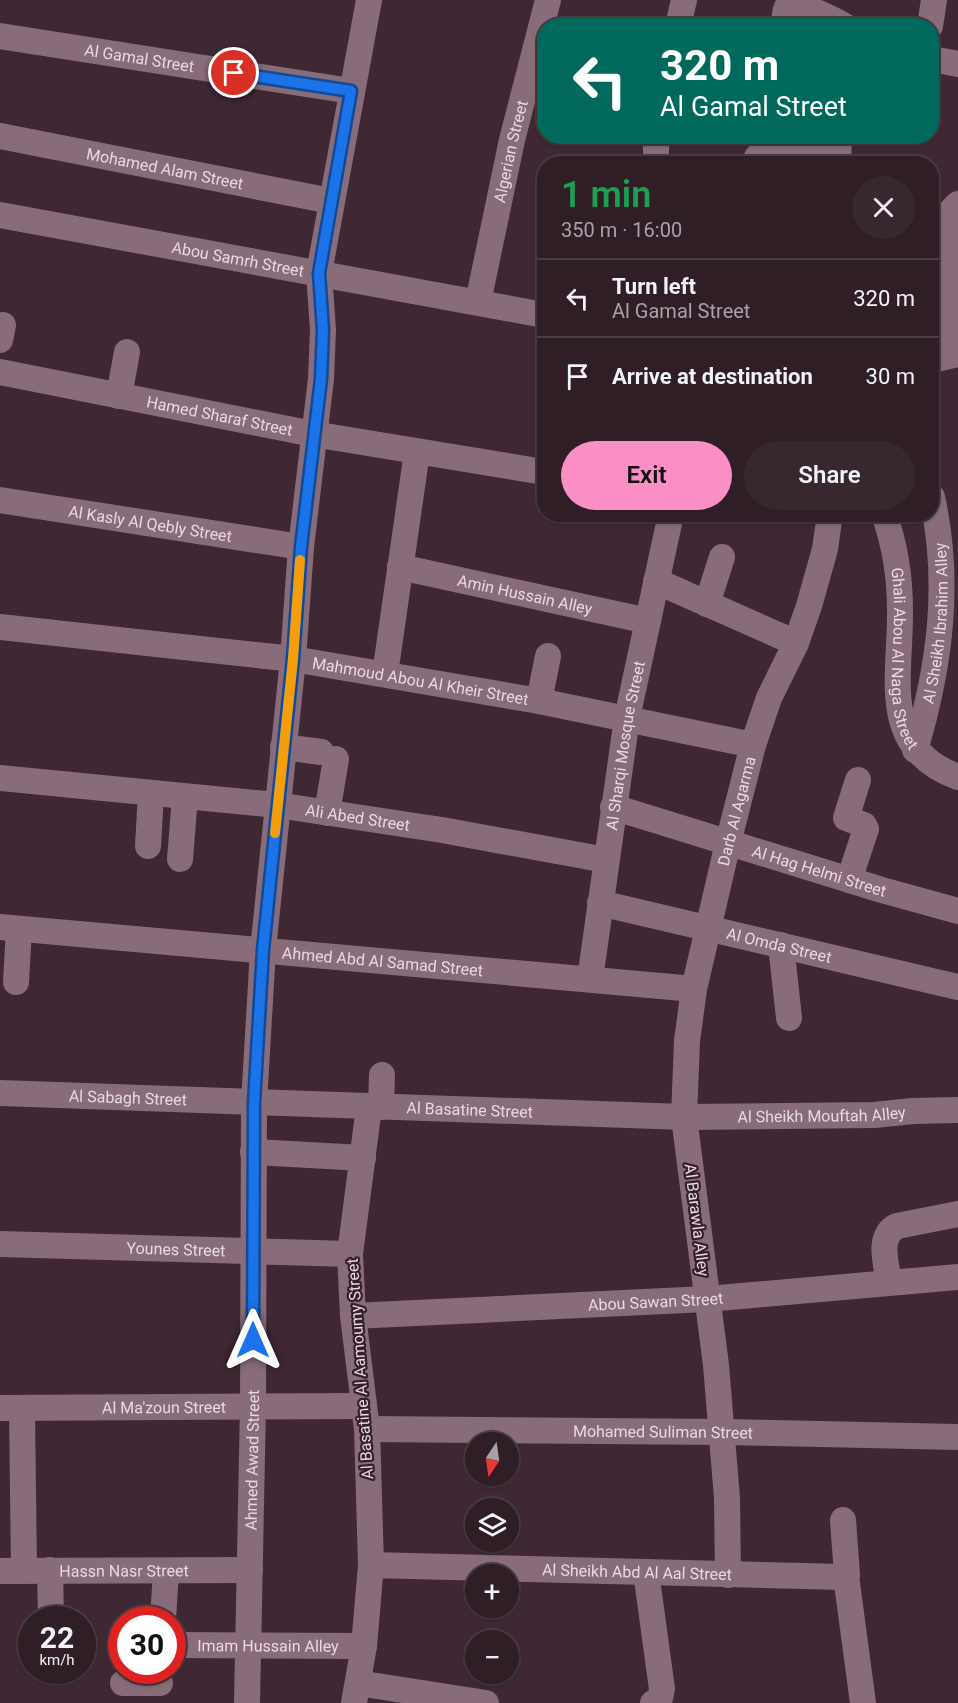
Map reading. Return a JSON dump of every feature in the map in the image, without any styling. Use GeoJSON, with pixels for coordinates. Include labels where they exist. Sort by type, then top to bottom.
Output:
{"type":"FeatureCollection","features":[{"type":"Feature","properties":{"kind":"street","name":"Ahmed Awad Street"},"geometry":{"type":"LineString","coordinates":[[247,1703],[253,1406],[254,1103],[263,950],[293,659],[301,547],[323,357],[319,273],[369,0]]}},
{"type":"Feature","properties":{"kind":"street","name":"Algerian Street"},"geometry":{"type":"LineString","coordinates":[[543,18],[548,0]]}},
{"type":"Feature","properties":{"kind":"street"},"geometry":{"type":"LineString","coordinates":[[680,18],[684,0]]}},
{"type":"Feature","properties":{"kind":"street"},"geometry":{"type":"LineString","coordinates":[[931,18],[934,0]]}},
{"type":"Feature","properties":{"kind":"street"},"geometry":{"type":"LineString","coordinates":[[786,16],[796,4],[815,5],[834,18]]}},
{"type":"Feature","properties":{"kind":"street","name":"Al Gamal Street"},"geometry":{"type":"LineString","coordinates":[[0,36],[351,91]]}},
{"type":"Feature","properties":{"kind":"street","name":"Algerian Street"},"geometry":{"type":"LineString","coordinates":[[478,302],[512,140],[537,43]]}},
{"type":"Feature","properties":{"kind":"street"},"geometry":{"type":"LineString","coordinates":[[939,60],[958,64]]}},
{"type":"Feature","properties":{"kind":"street","name":"Mohamed Alam Street"},"geometry":{"type":"LineString","coordinates":[[0,136],[331,201]]}},
{"type":"Feature","properties":{"kind":"street"},"geometry":{"type":"LineString","coordinates":[[948,356],[947,250],[950,215],[958,204]]}},
{"type":"Feature","properties":{"kind":"street","name":"Abou Samrh Street"},"geometry":{"type":"LineString","coordinates":[[0,215],[537,314]]}},
{"type":"Feature","properties":{"kind":"street"},"geometry":{"type":"LineString","coordinates":[[119,396],[127,352]]}},
{"type":"Feature","properties":{"kind":"street","name":"Hamed Sharaf Street"},"geometry":{"type":"LineString","coordinates":[[0,372],[313,434],[537,471]]}},
{"type":"Feature","properties":{"kind":"street"},"geometry":{"type":"LineString","coordinates":[[385,674],[417,452]]}},
{"type":"Feature","properties":{"kind":"street","name":"Al Kasly Al Qebly Street"},"geometry":{"type":"LineString","coordinates":[[0,500],[301,547]]}},
{"type":"Feature","properties":{"kind":"street","name":"Al Sharqi Mosque Street"},"geometry":{"type":"LineString","coordinates":[[590,979],[627,718],[669,522]]}},
{"type":"Feature","properties":{"kind":"street","name":"Darb Al Agarma"},"geometry":{"type":"LineString","coordinates":[[684,1117],[687,1041],[694,989],[728,843],[753,745],[769,698],[795,643],[817,581],[829,522]]}},
{"type":"Feature","properties":{"kind":"street","name":"Ghali Abou Al Naga Street"},"geometry":{"type":"LineString","coordinates":[[886,522],[900,586],[896,668],[898,701],[905,729],[915,750],[940,770],[958,777]]}},
{"type":"Feature","properties":{"kind":"street","name":"Al Sheikh Ibrahim Alley"},"geometry":{"type":"LineString","coordinates":[[915,750],[929,704],[942,608],[940,559],[935,522]]}},
{"type":"Feature","properties":{"kind":"street"},"geometry":{"type":"LineString","coordinates":[[707,604],[722,557]]}},
{"type":"Feature","properties":{"kind":"street","name":"Amin Hussain Alley"},"geometry":{"type":"LineString","coordinates":[[400,567],[648,621]]}},
{"type":"Feature","properties":{"kind":"street"},"geometry":{"type":"LineString","coordinates":[[656,581],[795,643]]}},
{"type":"Feature","properties":{"kind":"street","name":"Mahmoud Abou Al Kheir Street"},"geometry":{"type":"LineString","coordinates":[[0,627],[293,659],[540,701],[753,745]]}},
{"type":"Feature","properties":{"kind":"street"},"geometry":{"type":"LineString","coordinates":[[540,701],[548,656]]}},
{"type":"Feature","properties":{"kind":"street"},"geometry":{"type":"LineString","coordinates":[[283,747],[329,756],[327,813]]}},
{"type":"Feature","properties":{"kind":"street","name":"Ali Abed Street"},"geometry":{"type":"LineString","coordinates":[[0,778],[278,805],[442,830],[606,860]]}},
{"type":"Feature","properties":{"kind":"street"},"geometry":{"type":"LineString","coordinates":[[849,880],[866,829],[864,825],[846,818],[858,780]]}},
{"type":"Feature","properties":{"kind":"street"},"geometry":{"type":"LineString","coordinates":[[148,846],[151,793]]}},
{"type":"Feature","properties":{"kind":"street"},"geometry":{"type":"LineString","coordinates":[[180,859],[185,797]]}},
{"type":"Feature","properties":{"kind":"street","name":"Al Hag Helmi Street"},"geometry":{"type":"LineString","coordinates":[[614,807],[849,880],[958,911]]}},
{"type":"Feature","properties":{"kind":"street","name":"Al Omda Street"},"geometry":{"type":"LineString","coordinates":[[600,903],[958,987]]}},
{"type":"Feature","properties":{"kind":"street"},"geometry":{"type":"LineString","coordinates":[[10,928],[16,982]]}},
{"type":"Feature","properties":{"kind":"street","name":"Ahmed Abd Al Samad Street"},"geometry":{"type":"LineString","coordinates":[[10,928],[694,989]]}},
{"type":"Feature","properties":{"kind":"street"},"geometry":{"type":"LineString","coordinates":[[782,945],[789,1018]]}},
{"type":"Feature","properties":{"kind":"street","name":"Al Basatine Al Aamoumy Street"},"geometry":{"type":"LineString","coordinates":[[356,1693],[364,1646],[371,1564],[366,1417],[353,1316],[350,1254],[363,1158],[382,1075]]}},
{"type":"Feature","properties":{"kind":"street","name":"Al Sabagh Street"},"geometry":{"type":"LineString","coordinates":[[0,1093],[254,1103]]}},
{"type":"Feature","properties":{"kind":"street","name":"Al Basatine Street"},"geometry":{"type":"LineString","coordinates":[[254,1103],[684,1117]]}},
{"type":"Feature","properties":{"kind":"street","name":"Al Sheikh Mouftah Alley"},"geometry":{"type":"LineString","coordinates":[[684,1117],[874,1114],[958,1110]]}},
{"type":"Feature","properties":{"kind":"street","name":"Al Barawla Alley"},"geometry":{"type":"LineString","coordinates":[[684,1117],[723,1432],[728,1575]]}},
{"type":"Feature","properties":{"kind":"street"},"geometry":{"type":"LineString","coordinates":[[254,1152],[363,1158]]}},
{"type":"Feature","properties":{"kind":"street"},"geometry":{"type":"LineString","coordinates":[[889,1282],[884,1244],[892,1228],[958,1214]]}},
{"type":"Feature","properties":{"kind":"street","name":"Younes Street"},"geometry":{"type":"LineString","coordinates":[[0,1244],[350,1254]]}},
{"type":"Feature","properties":{"kind":"street","name":"Abou Sawan Street"},"geometry":{"type":"LineString","coordinates":[[353,1316],[707,1299],[958,1277]]}},
{"type":"Feature","properties":{"kind":"street","name":"Al Ma'zoun Street"},"geometry":{"type":"LineString","coordinates":[[11,1408],[253,1406],[366,1417]]}},
{"type":"Feature","properties":{"kind":"street"},"geometry":{"type":"LineString","coordinates":[[11,1408],[12,1570]]}},
{"type":"Feature","properties":{"kind":"street","name":"Mohamed Suliman Street"},"geometry":{"type":"LineString","coordinates":[[366,1417],[723,1432],[958,1437]]}},
{"type":"Feature","properties":{"kind":"street"},"geometry":{"type":"LineString","coordinates":[[843,1520],[846,1576],[863,1703]]}},
{"type":"Feature","properties":{"kind":"street","name":"Al Sheikh Abd Al Aal Street"},"geometry":{"type":"LineString","coordinates":[[371,1564],[728,1575],[846,1576]]}},
{"type":"Feature","properties":{"kind":"street","name":"Hassn Nasr Street"},"geometry":{"type":"LineString","coordinates":[[12,1570],[250,1570]]}},
{"type":"Feature","properties":{"kind":"street"},"geometry":{"type":"LineString","coordinates":[[50,1570],[51,1606]]}},
{"type":"Feature","properties":{"kind":"street"},"geometry":{"type":"LineString","coordinates":[[164,1606],[166,1570]]}},
{"type":"Feature","properties":{"kind":"street"},"geometry":{"type":"LineString","coordinates":[[646,1572],[662,1689],[660,1698],[653,1703]]}},
{"type":"Feature","properties":{"kind":"street","name":"Imam Hussain Alley"},"geometry":{"type":"LineString","coordinates":[[186,1645],[364,1646]]}},
{"type":"Feature","properties":{"kind":"street"},"geometry":{"type":"LineString","coordinates":[[135,1684],[160,1686]]}},
{"type":"Feature","properties":{"kind":"street"},"geometry":{"type":"LineString","coordinates":[[356,1693],[486,1703]]}},
{"type":"Feature","properties":{"kind":"slow traffic"},"geometry":{"type":"LineString","coordinates":[[275,833],[293,659],[300,560]]}},
{"type":"Feature","properties":{"kind":"route"},"geometry":{"type":"LineString","coordinates":[[234,73],[351,91],[319,273],[323,357],[301,547],[293,659],[263,950],[254,1103],[253,1340]]}}]}
